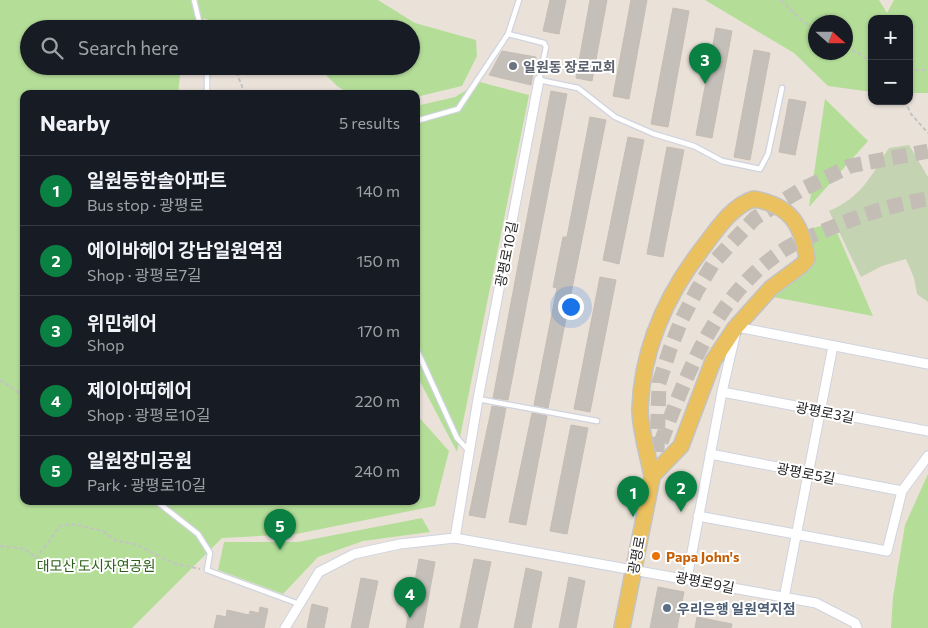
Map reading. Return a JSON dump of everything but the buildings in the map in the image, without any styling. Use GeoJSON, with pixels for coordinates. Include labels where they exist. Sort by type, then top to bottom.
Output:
{"type":"FeatureCollection","features":[{"type":"Feature","properties":{"kind":"main road"},"geometry":{"type":"LineString","coordinates":[[754,199],[774,203],[786,211],[801,231],[806,259],[802,265],[771,288],[735,328],[713,361],[681,446],[652,476],[640,411],[643,374],[652,343],[668,301],[701,249],[717,229],[744,202],[754,199]]}},
{"type":"Feature","properties":{"kind":"main road","name":"광평로"},"geometry":{"type":"LineString","coordinates":[[622,628],[657,452]]}},
{"type":"Feature","properties":{"kind":"street","name":"광평로10길"},"geometry":{"type":"LineString","coordinates":[[455,538],[478,399],[540,80]]}},
{"type":"Feature","properties":{"kind":"street"},"geometry":{"type":"LineString","coordinates":[[688,579],[698,516],[736,327],[928,364]]}},
{"type":"Feature","properties":{"kind":"street"},"geometry":{"type":"LineString","coordinates":[[784,598],[834,346]]}},
{"type":"Feature","properties":{"kind":"street","name":"광평로3길"},"geometry":{"type":"LineString","coordinates":[[722,392],[928,431]]}},
{"type":"Feature","properties":{"kind":"street","name":"광평로5길"},"geometry":{"type":"LineString","coordinates":[[710,454],[902,491]]}},
{"type":"Feature","properties":{"kind":"street"},"geometry":{"type":"LineString","coordinates":[[698,516],[886,551],[902,491],[928,456]]}},
{"type":"Feature","properties":{"kind":"street"},"geometry":{"type":"LineString","coordinates":[[285,628],[319,572],[354,554],[400,544],[455,538],[633,569]]}},
{"type":"Feature","properties":{"kind":"street","name":"광평로9길"},"geometry":{"type":"LineString","coordinates":[[633,569],[816,603],[855,624],[857,628]]}},
{"type":"Feature","properties":{"kind":"lane"},"geometry":{"type":"LineString","coordinates":[[194,0],[199,20]]}},
{"type":"Feature","properties":{"kind":"lane"},"geometry":{"type":"LineString","coordinates":[[420,120],[458,109],[508,34],[519,0]]}},
{"type":"Feature","properties":{"kind":"lane","name":"광평로10길"},"geometry":{"type":"LineString","coordinates":[[508,34],[544,43],[546,47],[540,80]]}},
{"type":"Feature","properties":{"kind":"lane"},"geometry":{"type":"LineString","coordinates":[[206,75],[206,90]]}},
{"type":"Feature","properties":{"kind":"lane"},"geometry":{"type":"LineString","coordinates":[[540,80],[578,88],[616,117],[654,134],[694,146],[722,161],[760,169],[768,154],[782,88]]}},
{"type":"Feature","properties":{"kind":"lane"},"geometry":{"type":"LineString","coordinates":[[420,357],[457,438],[469,451]]}},
{"type":"Feature","properties":{"kind":"lane"},"geometry":{"type":"LineString","coordinates":[[478,399],[597,421]]}},
{"type":"Feature","properties":{"kind":"lane"},"geometry":{"type":"LineString","coordinates":[[161,505],[198,534],[210,553],[207,570],[299,605]]}},
{"type":"Feature","properties":{"kind":"path"},"geometry":{"type":"LineString","coordinates":[[781,0],[808,25]]}},
{"type":"Feature","properties":{"kind":"path"},"geometry":{"type":"LineString","coordinates":[[853,51],[868,61]]}},
{"type":"Feature","properties":{"kind":"path"},"geometry":{"type":"LineString","coordinates":[[913,72],[928,70]]}},
{"type":"Feature","properties":{"kind":"path"},"geometry":{"type":"LineString","coordinates":[[238,75],[243,90]]}},
{"type":"Feature","properties":{"kind":"path"},"geometry":{"type":"LineString","coordinates":[[907,105],[911,114],[928,134]]}},
{"type":"Feature","properties":{"kind":"path"},"geometry":{"type":"LineString","coordinates":[[0,380],[20,393]]}},
{"type":"Feature","properties":{"kind":"path"},"geometry":{"type":"LineString","coordinates":[[0,546],[25,548],[36,558],[60,526],[73,524],[103,531],[117,541],[135,544],[173,563],[207,570]]}},
{"type":"Feature","properties":{"kind":"green space","name":"대모산 도시자연공원"},"geometry":{"type":"Polygon","coordinates":[[[0,0],[378,0],[410,20],[209,20],[204,18],[203,20],[20,20],[20,75],[180,75],[178,90],[20,90],[20,505],[420,505],[420,418],[449,451],[435,506],[296,534],[222,538],[132,628],[0,628],[0,0]]]}},
{"type":"Feature","properties":{"kind":"green space"},"geometry":{"type":"Polygon","coordinates":[[[705,0],[879,0],[887,13],[894,0],[928,0],[928,93],[913,93],[913,15],[868,15],[868,91],[828,86],[794,53],[705,0]]]}},
{"type":"Feature","properties":{"kind":"green space"},"geometry":{"type":"Polygon","coordinates":[[[420,24],[476,40],[477,56],[462,86],[420,96],[420,90],[344,90],[326,75],[420,75],[420,24]]]}},
{"type":"Feature","properties":{"kind":"green space"},"geometry":{"type":"Polygon","coordinates":[[[480,82],[529,95],[457,452],[420,382],[420,105],[455,97],[480,82]]]}},
{"type":"Feature","properties":{"kind":"green space"},"geometry":{"type":"Polygon","coordinates":[[[825,99],[868,141],[809,207],[825,99]]]}},
{"type":"Feature","properties":{"kind":"green space"},"geometry":{"type":"Polygon","coordinates":[[[909,145],[928,177],[928,302],[917,294],[914,278],[906,259],[882,266],[861,277],[829,211],[850,199],[865,185],[889,148],[909,145]]]}},
{"type":"Feature","properties":{"kind":"green space"},"geometry":{"type":"Polygon","coordinates":[[[833,223],[873,316],[773,297],[811,268],[813,228],[833,223]]]}},
{"type":"Feature","properties":{"kind":"green space"},"geometry":{"type":"Polygon","coordinates":[[[928,474],[928,628],[891,628],[893,597],[905,525],[928,474]]]}},
{"type":"Feature","properties":{"kind":"green space"},"geometry":{"type":"Polygon","coordinates":[[[422,518],[430,532],[363,541],[318,557],[283,594],[218,570],[224,542],[298,542],[422,518]]]}},
{"type":"Feature","properties":{"kind":"tunnel"},"geometry":{"type":"LineString","coordinates":[[657,452],[659,383],[682,319],[714,262],[755,218],[799,191],[850,166],[928,151]]}},
{"type":"Feature","properties":{"kind":"tunnel"},"geometry":{"type":"LineString","coordinates":[[661,442],[682,388],[707,336],[739,289],[759,269],[788,247],[833,227],[880,210],[928,199]]}},
{"type":"Feature","properties":{"kind":"place","name":"일원동 장로교회"},"geometry":{"type":"Point","coordinates":[513,66]}},
{"type":"Feature","properties":{"kind":"place","name":"위민헤어"},"geometry":{"type":"Point","coordinates":[705,84]}},
{"type":"Feature","properties":{"kind":"place","name":"에이바헤어 강남일원역점"},"geometry":{"type":"Point","coordinates":[681,512]}},
{"type":"Feature","properties":{"kind":"place","name":"일원동한솔아파트"},"geometry":{"type":"Point","coordinates":[633,517]}},
{"type":"Feature","properties":{"kind":"place","name":"일원장미공원"},"geometry":{"type":"Point","coordinates":[280,550]}},
{"type":"Feature","properties":{"kind":"place","name":"Papa John's"},"geometry":{"type":"Point","coordinates":[656,556]}},
{"type":"Feature","properties":{"kind":"place","name":"우리은행 일원역지점"},"geometry":{"type":"Point","coordinates":[667,608]}},
{"type":"Feature","properties":{"kind":"place","name":"제이아띠헤어"},"geometry":{"type":"Point","coordinates":[410,618]}}]}
